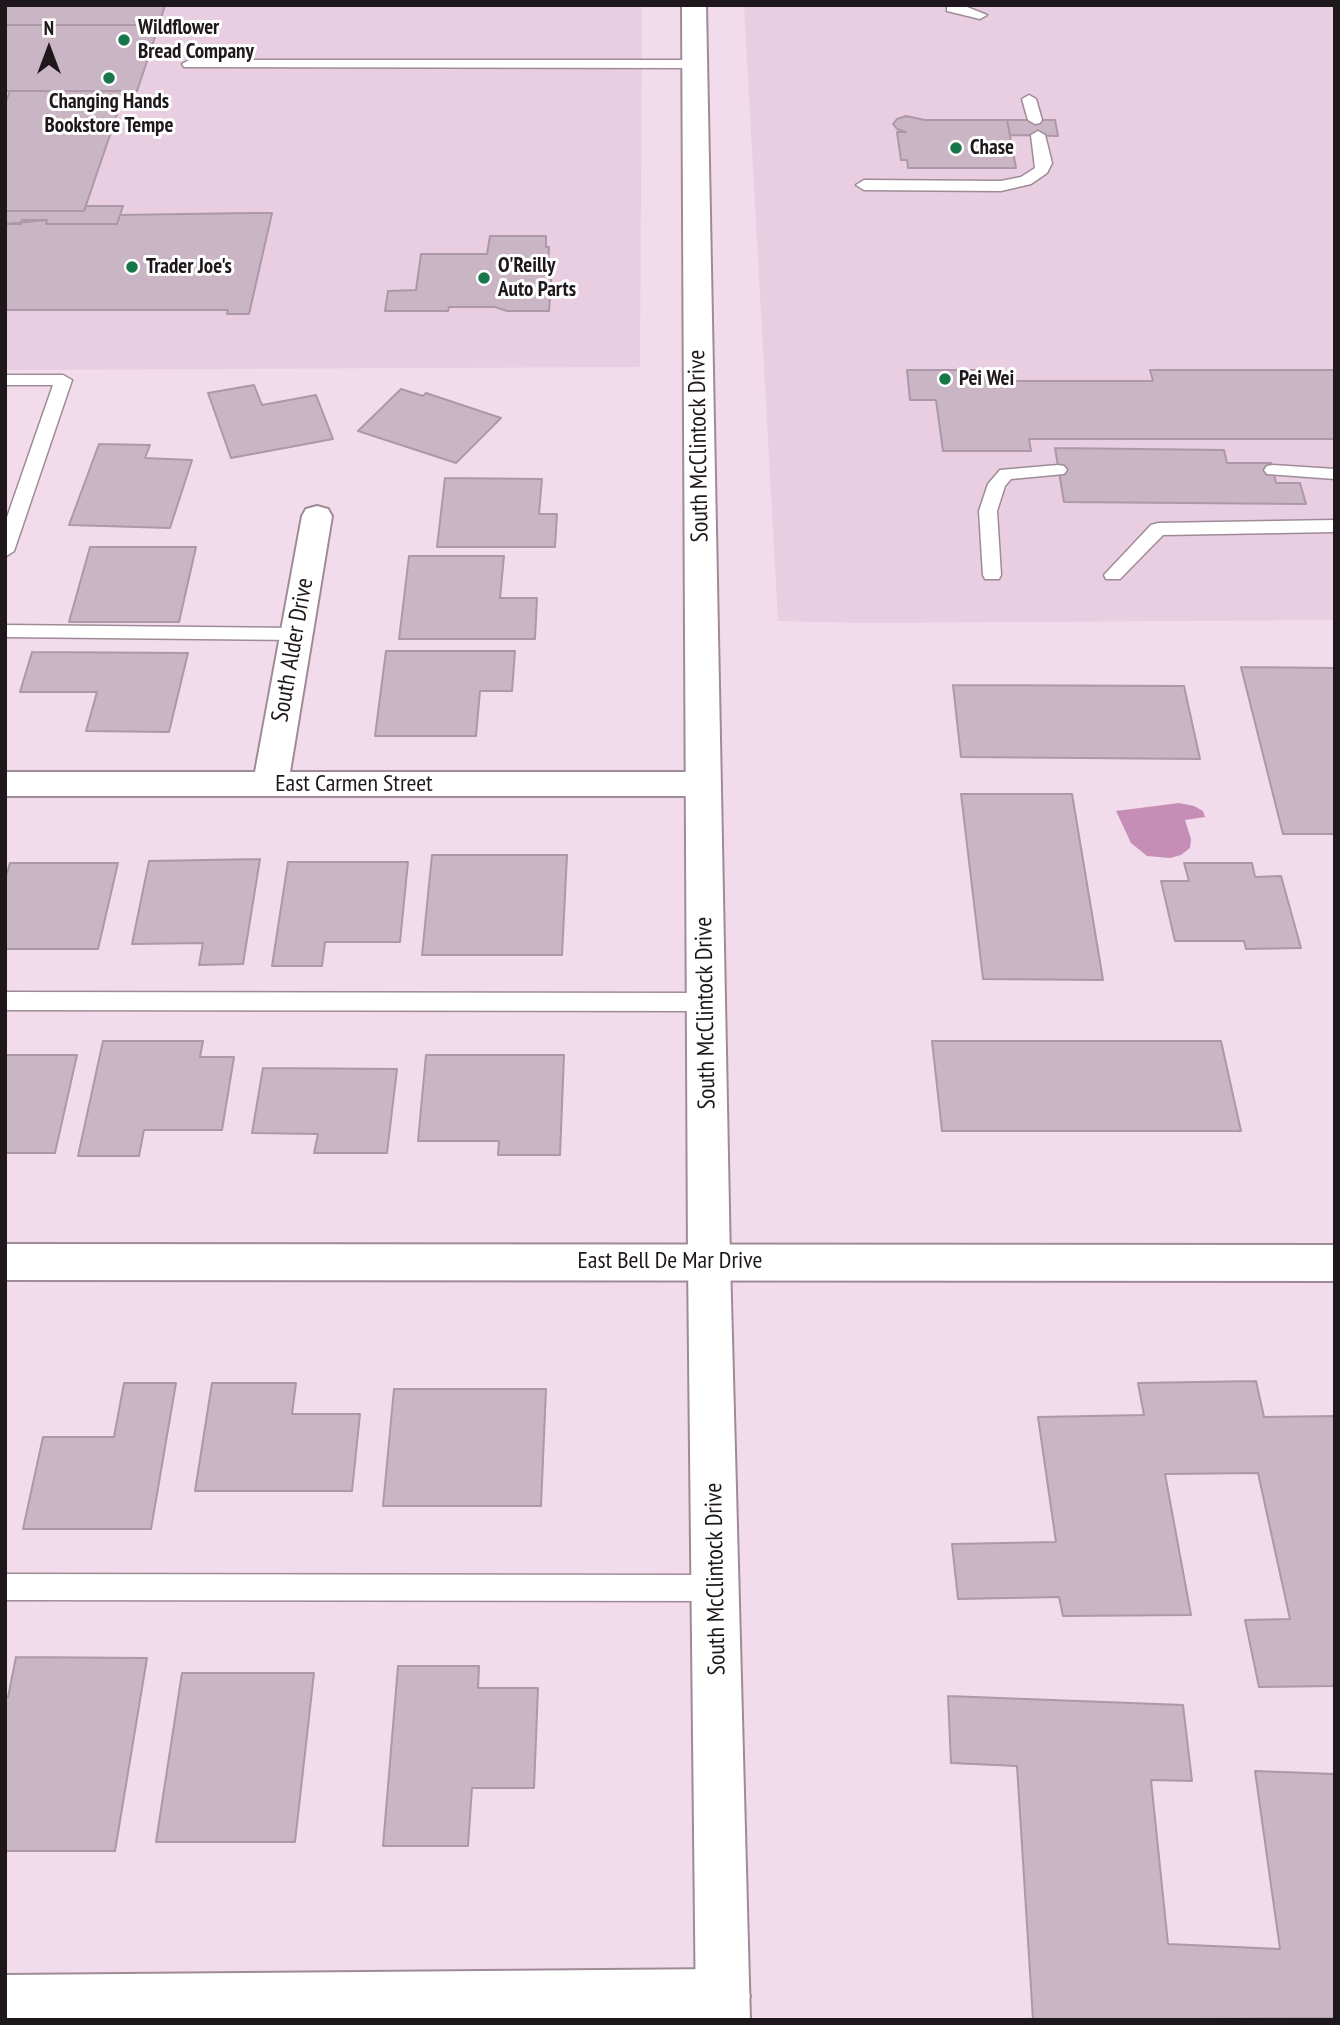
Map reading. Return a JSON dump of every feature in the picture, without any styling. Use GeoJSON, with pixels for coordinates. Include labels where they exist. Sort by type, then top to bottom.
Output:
{"type":"FeatureCollection","features":[{"type":"Feature","properties":{"kind":"main road","name":"South McClintock Drive"},"geometry":{"type":"LineString","coordinates":[[694,5],[709,1261],[723,2008]]}},
{"type":"Feature","properties":{"kind":"main road","name":"South Alder Drive"},"geometry":{"type":"LineString","coordinates":[[270,784],[317,516]]}},
{"type":"Feature","properties":{"kind":"main road","name":"East Carmen Street"},"geometry":{"type":"LineString","coordinates":[[5,784],[703,784]]}},
{"type":"Feature","properties":{"kind":"main road","name":"East Bell De Mar Drive"},"geometry":{"type":"LineString","coordinates":[[5,1262],[1335,1263]]}},
{"type":"Feature","properties":{"kind":"main road"},"geometry":{"type":"LineString","coordinates":[[5,2002],[146,2011],[723,2008]]}},
{"type":"Feature","properties":{"kind":"lane"},"geometry":{"type":"LineString","coordinates":[[955,5],[952,8],[980,15]]}},
{"type":"Feature","properties":{"kind":"lane"},"geometry":{"type":"LineString","coordinates":[[189,64],[694,64]]}},
{"type":"Feature","properties":{"kind":"lane"},"geometry":{"type":"LineString","coordinates":[[864,185],[1001,186],[1026,181],[1042,170],[1044,163],[1029,99]]}},
{"type":"Feature","properties":{"kind":"lane"},"geometry":{"type":"LineString","coordinates":[[5,380],[63,380],[5,551]]}},
{"type":"Feature","properties":{"kind":"lane"},"geometry":{"type":"LineString","coordinates":[[992,575],[988,511],[997,484],[1006,474],[1058,470]]}},
{"type":"Feature","properties":{"kind":"lane"},"geometry":{"type":"LineString","coordinates":[[1273,470],[1335,474]]}},
{"type":"Feature","properties":{"kind":"lane"},"geometry":{"type":"LineString","coordinates":[[1113,575],[1158,530],[1335,526]]}},
{"type":"Feature","properties":{"kind":"lane"},"geometry":{"type":"LineString","coordinates":[[5,631],[296,634]]}},
{"type":"Feature","properties":{"kind":"lane"},"geometry":{"type":"LineString","coordinates":[[5,1001],[706,1002]]}},
{"type":"Feature","properties":{"kind":"lane"},"geometry":{"type":"LineString","coordinates":[[5,1587],[716,1588]]}},
{"type":"Feature","properties":{"kind":"shaded area"},"geometry":{"type":"Polygon","coordinates":[[[5,5],[642,5],[640,367],[5,370],[5,5]]]}},
{"type":"Feature","properties":{"kind":"shaded area"},"geometry":{"type":"Polygon","coordinates":[[[744,5],[1335,5],[1335,620],[866,623],[778,621],[744,5]]]}},
{"type":"Feature","properties":{"kind":"shaded area"},"geometry":{"type":"Polygon","coordinates":[[[1179,803],[1194,806],[1203,811],[1205,817],[1185,820],[1191,839],[1190,848],[1181,855],[1170,858],[1147,856],[1131,843],[1116,811],[1179,803]]]}},
{"type":"Feature","properties":{"kind":"building"},"geometry":{"type":"Polygon","coordinates":[[[5,5],[165,5],[159,25],[5,25],[5,5]]]}},
{"type":"Feature","properties":{"kind":"building"},"geometry":{"type":"Polygon","coordinates":[[[5,25],[159,25],[137,91],[5,91],[5,25]]]}},
{"type":"Feature","properties":{"kind":"building"},"geometry":{"type":"Polygon","coordinates":[[[10,91],[125,91],[84,211],[5,211],[5,104],[10,91]]]}},
{"type":"Feature","properties":{"kind":"building","name":"Chase"},"geometry":{"type":"Polygon","coordinates":[[[906,116],[925,120],[1007,120],[1016,168],[908,168],[907,160],[901,160],[897,132],[906,132],[897,129],[893,124],[897,119],[906,116]]]}},
{"type":"Feature","properties":{"kind":"building"},"geometry":{"type":"Polygon","coordinates":[[[1007,120],[1055,120],[1058,136],[1010,135],[1007,120]]]}},
{"type":"Feature","properties":{"kind":"building"},"geometry":{"type":"Polygon","coordinates":[[[86,206],[123,206],[117,224],[46,224],[47,220],[5,224],[5,211],[84,211],[86,206]]]}},
{"type":"Feature","properties":{"kind":"building","name":"Trader Joe's"},"geometry":{"type":"Polygon","coordinates":[[[272,213],[249,314],[227,314],[228,310],[5,310],[5,224],[21,224],[22,220],[47,220],[46,224],[117,224],[120,215],[272,213]]]}},
{"type":"Feature","properties":{"kind":"building","name":"O'Reilly Auto Parts"},"geometry":{"type":"Polygon","coordinates":[[[490,236],[546,236],[546,247],[549,247],[548,266],[552,266],[549,311],[449,307],[448,311],[385,311],[388,291],[416,290],[421,254],[487,254],[490,236]]]}},
{"type":"Feature","properties":{"kind":"building"},"geometry":{"type":"Polygon","coordinates":[[[907,370],[988,370],[990,381],[1153,381],[1150,370],[1335,370],[1335,439],[1029,439],[1031,451],[943,451],[936,400],[910,400],[907,370]]]}},
{"type":"Feature","properties":{"kind":"building"},"geometry":{"type":"Polygon","coordinates":[[[254,385],[262,405],[316,395],[333,439],[231,458],[208,393],[254,385]]]}},
{"type":"Feature","properties":{"kind":"building"},"geometry":{"type":"Polygon","coordinates":[[[401,389],[423,396],[426,393],[501,418],[456,463],[358,431],[401,389]]]}},
{"type":"Feature","properties":{"kind":"building"},"geometry":{"type":"Polygon","coordinates":[[[99,444],[150,445],[145,458],[192,460],[170,528],[69,525],[99,444]]]}},
{"type":"Feature","properties":{"kind":"building"},"geometry":{"type":"Polygon","coordinates":[[[1055,448],[1224,450],[1227,463],[1271,463],[1276,483],[1300,483],[1306,504],[1064,502],[1055,448]]]}},
{"type":"Feature","properties":{"kind":"building"},"geometry":{"type":"Polygon","coordinates":[[[445,478],[542,479],[539,514],[557,514],[555,547],[437,547],[445,478]]]}},
{"type":"Feature","properties":{"kind":"building"},"geometry":{"type":"Polygon","coordinates":[[[90,547],[196,547],[179,622],[69,622],[90,547]]]}},
{"type":"Feature","properties":{"kind":"building"},"geometry":{"type":"Polygon","coordinates":[[[409,556],[504,556],[500,598],[537,598],[535,639],[399,639],[409,556]]]}},
{"type":"Feature","properties":{"kind":"building"},"geometry":{"type":"Polygon","coordinates":[[[386,651],[515,651],[512,691],[480,691],[476,736],[375,736],[386,651]]]}},
{"type":"Feature","properties":{"kind":"building"},"geometry":{"type":"Polygon","coordinates":[[[32,652],[188,653],[169,732],[86,731],[97,692],[20,692],[32,652]]]}},
{"type":"Feature","properties":{"kind":"building"},"geometry":{"type":"Polygon","coordinates":[[[1241,667],[1335,668],[1335,834],[1283,834],[1241,667]]]}},
{"type":"Feature","properties":{"kind":"building"},"geometry":{"type":"Polygon","coordinates":[[[953,685],[1184,686],[1200,759],[961,757],[953,685]]]}},
{"type":"Feature","properties":{"kind":"building"},"geometry":{"type":"Polygon","coordinates":[[[961,794],[1072,794],[1103,980],[983,979],[961,794]]]}},
{"type":"Feature","properties":{"kind":"building"},"geometry":{"type":"Polygon","coordinates":[[[432,855],[567,855],[562,955],[422,955],[432,855]]]}},
{"type":"Feature","properties":{"kind":"building"},"geometry":{"type":"Polygon","coordinates":[[[260,859],[243,964],[199,965],[203,943],[132,944],[149,861],[260,859]]]}},
{"type":"Feature","properties":{"kind":"building"},"geometry":{"type":"Polygon","coordinates":[[[288,862],[408,862],[400,942],[325,942],[322,966],[272,966],[288,862]]]}},
{"type":"Feature","properties":{"kind":"building"},"geometry":{"type":"Polygon","coordinates":[[[10,863],[118,863],[98,949],[5,949],[5,879],[10,863]]]}},
{"type":"Feature","properties":{"kind":"building"},"geometry":{"type":"Polygon","coordinates":[[[1184,863],[1252,863],[1255,877],[1281,876],[1301,948],[1246,949],[1244,941],[1175,941],[1161,881],[1189,881],[1184,863]]]}},
{"type":"Feature","properties":{"kind":"building"},"geometry":{"type":"Polygon","coordinates":[[[103,1041],[203,1041],[200,1057],[234,1057],[222,1130],[144,1130],[139,1156],[78,1156],[103,1041]]]}},
{"type":"Feature","properties":{"kind":"building"},"geometry":{"type":"Polygon","coordinates":[[[932,1041],[1221,1041],[1241,1131],[942,1131],[932,1041]]]}},
{"type":"Feature","properties":{"kind":"building"},"geometry":{"type":"Polygon","coordinates":[[[5,1055],[77,1055],[55,1153],[5,1153],[5,1055]]]}},
{"type":"Feature","properties":{"kind":"building"},"geometry":{"type":"Polygon","coordinates":[[[426,1055],[564,1055],[560,1155],[498,1155],[499,1141],[418,1141],[426,1055]]]}},
{"type":"Feature","properties":{"kind":"building"},"geometry":{"type":"Polygon","coordinates":[[[263,1068],[397,1069],[387,1153],[314,1153],[318,1134],[252,1133],[263,1068]]]}},
{"type":"Feature","properties":{"kind":"building"},"geometry":{"type":"Polygon","coordinates":[[[1256,1381],[1264,1417],[1335,1416],[1335,1686],[1259,1687],[1245,1620],[1290,1619],[1258,1473],[1165,1474],[1191,1615],[1063,1616],[1059,1597],[958,1599],[952,1544],[1056,1542],[1038,1417],[1144,1415],[1138,1383],[1256,1381]]]}},
{"type":"Feature","properties":{"kind":"building"},"geometry":{"type":"Polygon","coordinates":[[[124,1383],[176,1383],[151,1529],[23,1529],[43,1437],[114,1437],[124,1383]]]}},
{"type":"Feature","properties":{"kind":"building"},"geometry":{"type":"Polygon","coordinates":[[[212,1383],[296,1383],[292,1414],[360,1414],[352,1491],[195,1491],[212,1383]]]}},
{"type":"Feature","properties":{"kind":"building"},"geometry":{"type":"Polygon","coordinates":[[[394,1389],[546,1389],[541,1506],[383,1506],[394,1389]]]}},
{"type":"Feature","properties":{"kind":"building"},"geometry":{"type":"Polygon","coordinates":[[[16,1657],[147,1658],[115,1851],[5,1851],[5,1697],[8,1697],[16,1657]]]}},
{"type":"Feature","properties":{"kind":"building"},"geometry":{"type":"Polygon","coordinates":[[[398,1666],[479,1666],[478,1688],[538,1688],[534,1788],[472,1788],[468,1846],[383,1846],[398,1666]]]}},
{"type":"Feature","properties":{"kind":"building"},"geometry":{"type":"Polygon","coordinates":[[[182,1673],[314,1673],[295,1842],[156,1842],[182,1673]]]}},
{"type":"Feature","properties":{"kind":"building"},"geometry":{"type":"Polygon","coordinates":[[[948,1696],[1183,1705],[1192,1781],[1151,1780],[1168,1944],[1280,1949],[1255,1771],[1335,1774],[1335,2018],[1033,2020],[1017,1766],[951,1763],[948,1696]]]}},
{"type":"Feature","properties":{"kind":"place","name":"Wildflower Bread Company"},"geometry":{"type":"Point","coordinates":[124,40]}},
{"type":"Feature","properties":{"kind":"place","name":"Changing Hands Bookstore Tempe"},"geometry":{"type":"Point","coordinates":[109,78]}},
{"type":"Feature","properties":{"kind":"place","name":"Chase"},"geometry":{"type":"Point","coordinates":[956,148]}},
{"type":"Feature","properties":{"kind":"place","name":"Trader Joe's"},"geometry":{"type":"Point","coordinates":[132,267]}},
{"type":"Feature","properties":{"kind":"place","name":"O'Reilly Auto Parts"},"geometry":{"type":"Point","coordinates":[484,278]}},
{"type":"Feature","properties":{"kind":"place","name":"Pei Wei"},"geometry":{"type":"Point","coordinates":[945,379]}}]}
